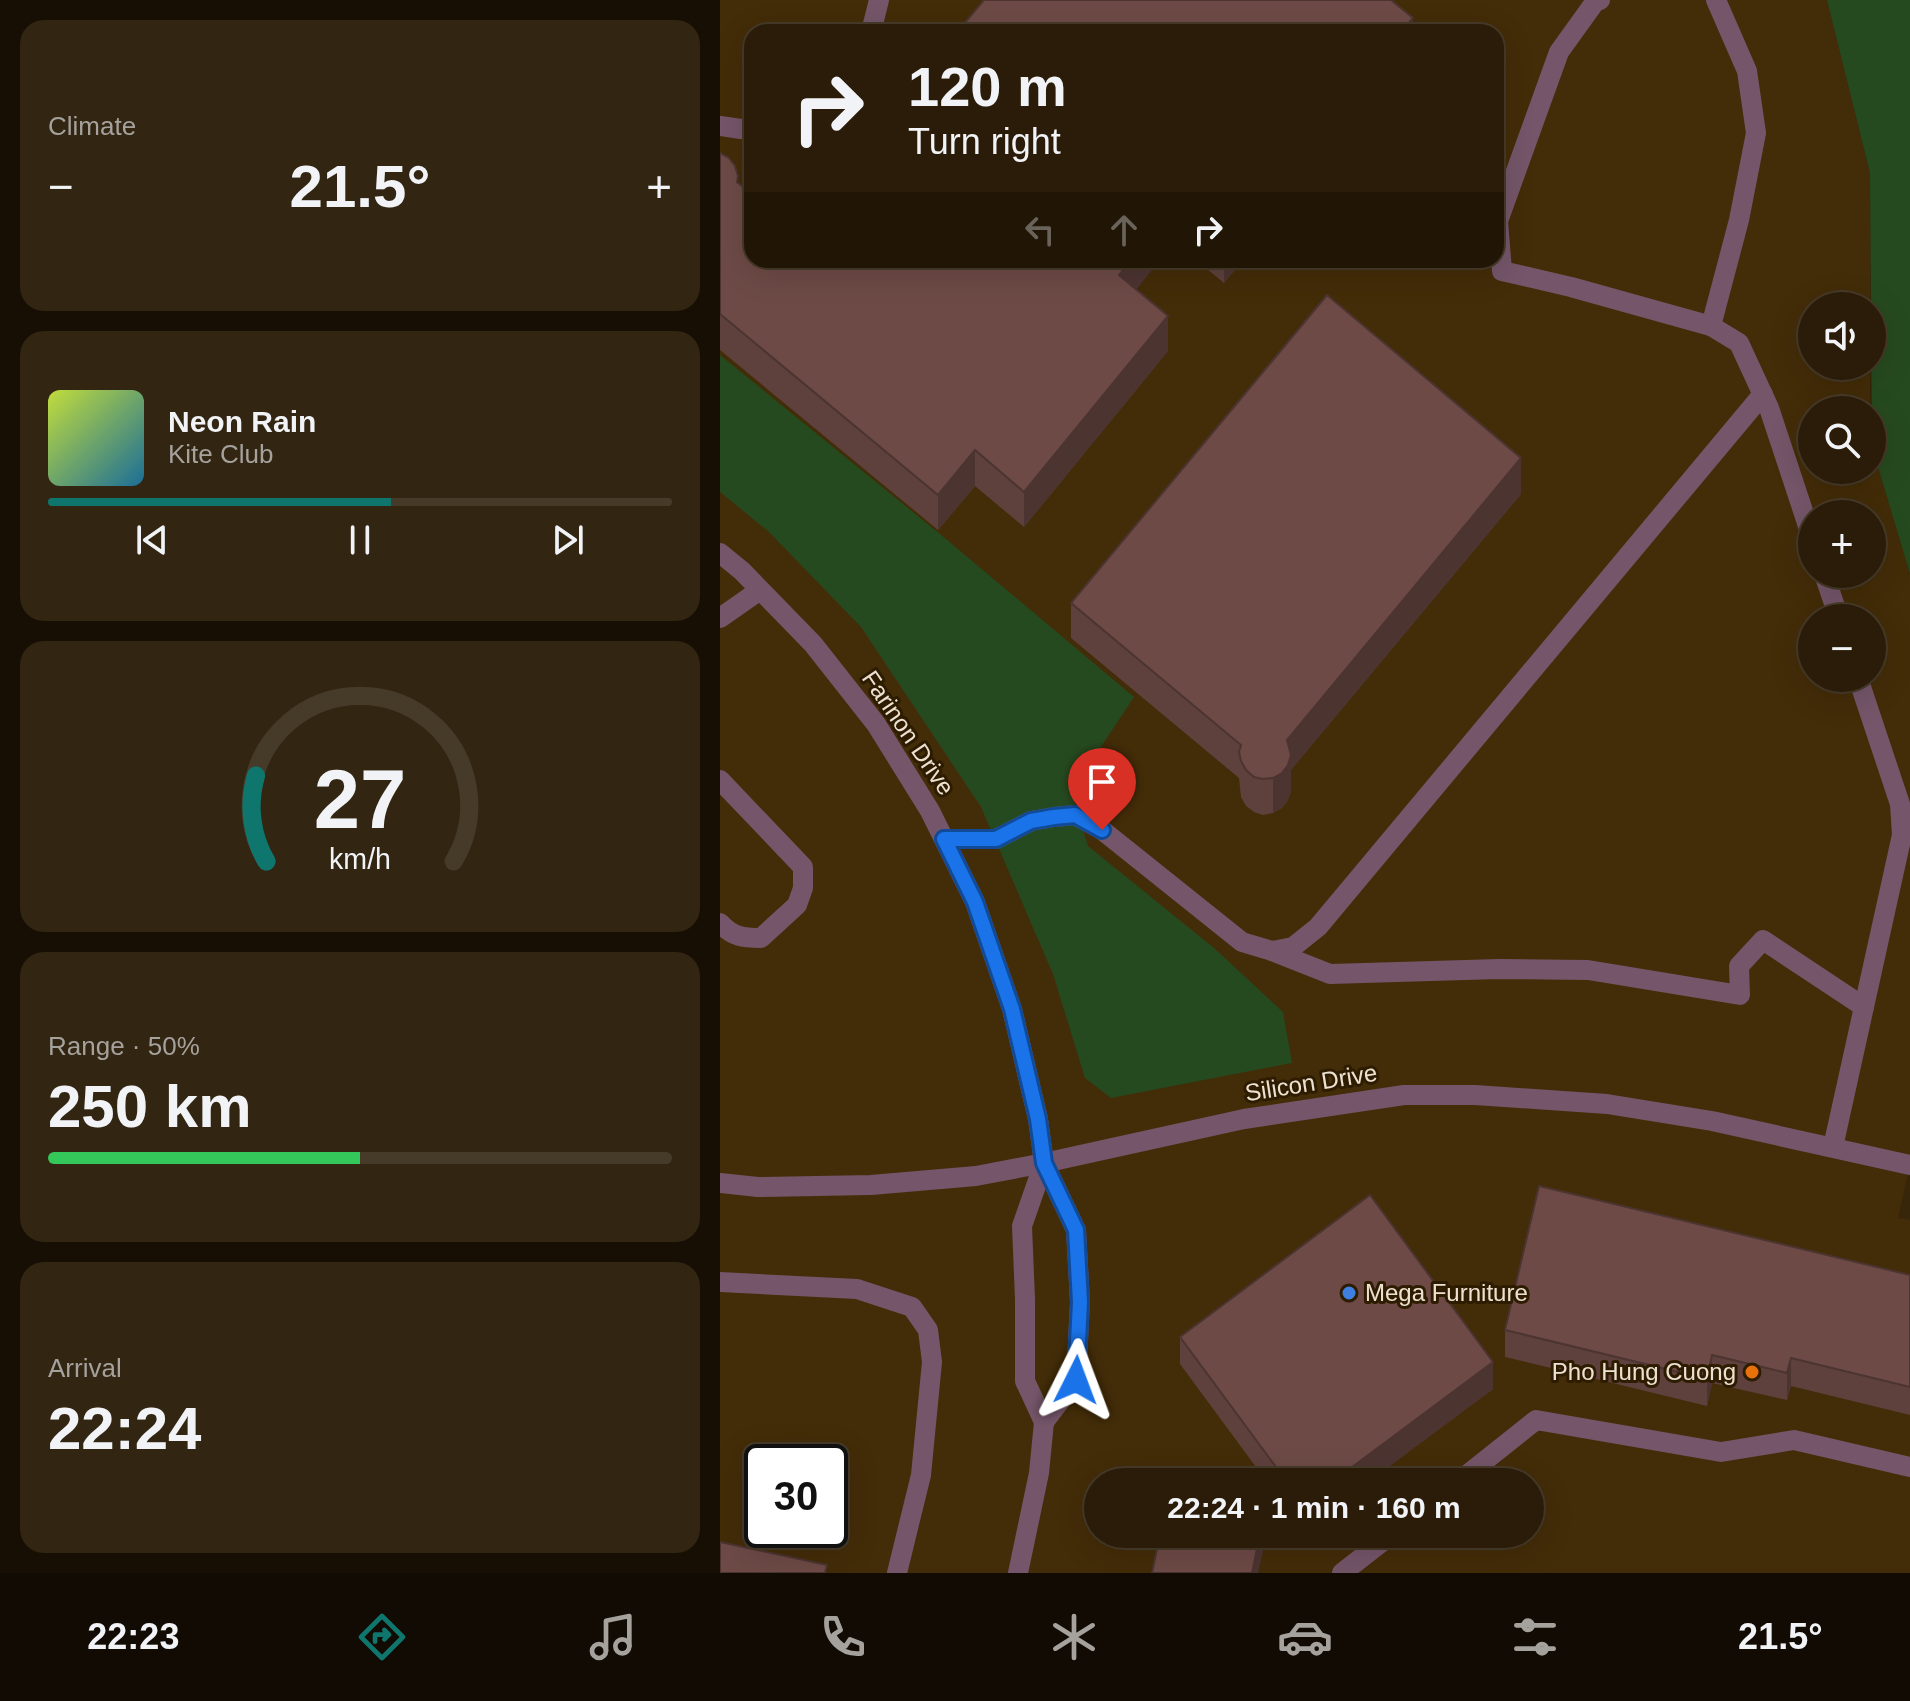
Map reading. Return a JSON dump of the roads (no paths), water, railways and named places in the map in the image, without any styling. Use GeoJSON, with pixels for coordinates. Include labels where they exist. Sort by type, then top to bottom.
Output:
{"type":"FeatureCollection","features":[{"type":"Feature","properties":{"kind":"street"},"geometry":{"type":"LineString","coordinates":[[873,24],[879,0]]}},
{"type":"Feature","properties":{"kind":"street"},"geometry":{"type":"LineString","coordinates":[[1504,204],[1559,52],[1595,2],[1600,0]]}},
{"type":"Feature","properties":{"kind":"street"},"geometry":{"type":"LineString","coordinates":[[1711,326],[1739,220],[1756,133],[1747,71],[1716,0]]}},
{"type":"Feature","properties":{"kind":"street"},"geometry":{"type":"LineString","coordinates":[[720,126],[744,128]]}},
{"type":"Feature","properties":{"kind":"street"},"geometry":{"type":"LineString","coordinates":[[1502,268],[1502,271],[1711,326],[1739,343],[1763,394],[1799,500]]}},
{"type":"Feature","properties":{"kind":"street"},"geometry":{"type":"LineString","coordinates":[[1272,951],[1293,947],[1318,927],[1763,394]]}},
{"type":"Feature","properties":{"kind":"street","name":"Farinon Drive"},"geometry":{"type":"LineString","coordinates":[[720,553],[742,571],[813,644],[876,724],[930,811],[975,902],[1012,1009],[1038,1119],[1044,1163],[1076,1230],[1080,1302],[1076,1380],[1044,1422],[1025,1381],[1022,1226],[1044,1163]]}},
{"type":"Feature","properties":{"kind":"street"},"geometry":{"type":"LineString","coordinates":[[720,618],[760,590]]}},
{"type":"Feature","properties":{"kind":"street"},"geometry":{"type":"LineString","coordinates":[[1833,1147],[1902,835],[1900,804],[1863,692]]}},
{"type":"Feature","properties":{"kind":"street"},"geometry":{"type":"LineString","coordinates":[[720,780],[803,867],[803,888],[797,905],[761,938],[742,938],[726,930],[720,923]]}},
{"type":"Feature","properties":{"kind":"street"},"geometry":{"type":"LineString","coordinates":[[944,839],[996,839],[1031,821],[1075,815],[1102,830],[1242,942],[1330,974],[1484,969],[1588,970],[1740,995],[1739,966],[1763,940],[1864,1007]]}},
{"type":"Feature","properties":{"kind":"street","name":"Silicon Drive"},"geometry":{"type":"LineString","coordinates":[[720,1183],[758,1187],[871,1185],[976,1176],[1244,1119],[1404,1095],[1475,1095],[1607,1104],[1712,1121],[1910,1165]]}},
{"type":"Feature","properties":{"kind":"street"},"geometry":{"type":"LineString","coordinates":[[720,1282],[857,1289],[912,1307],[928,1330],[932,1362],[921,1475],[897,1573]]}},
{"type":"Feature","properties":{"kind":"street"},"geometry":{"type":"LineString","coordinates":[[1476,1468],[1536,1420],[1721,1452],[1794,1440],[1910,1467]]}},
{"type":"Feature","properties":{"kind":"street"},"geometry":{"type":"LineString","coordinates":[[1018,1573],[1039,1473],[1044,1422]]}},
{"type":"Feature","properties":{"kind":"street"},"geometry":{"type":"LineString","coordinates":[[1342,1573],[1374,1548]]}},
{"type":"Feature","properties":{"kind":"place","name":"Mega Furniture"},"geometry":{"type":"Point","coordinates":[1349,1293]}},
{"type":"Feature","properties":{"kind":"place","name":"Pho Hung Cuong"},"geometry":{"type":"Point","coordinates":[1752,1372]}}]}
